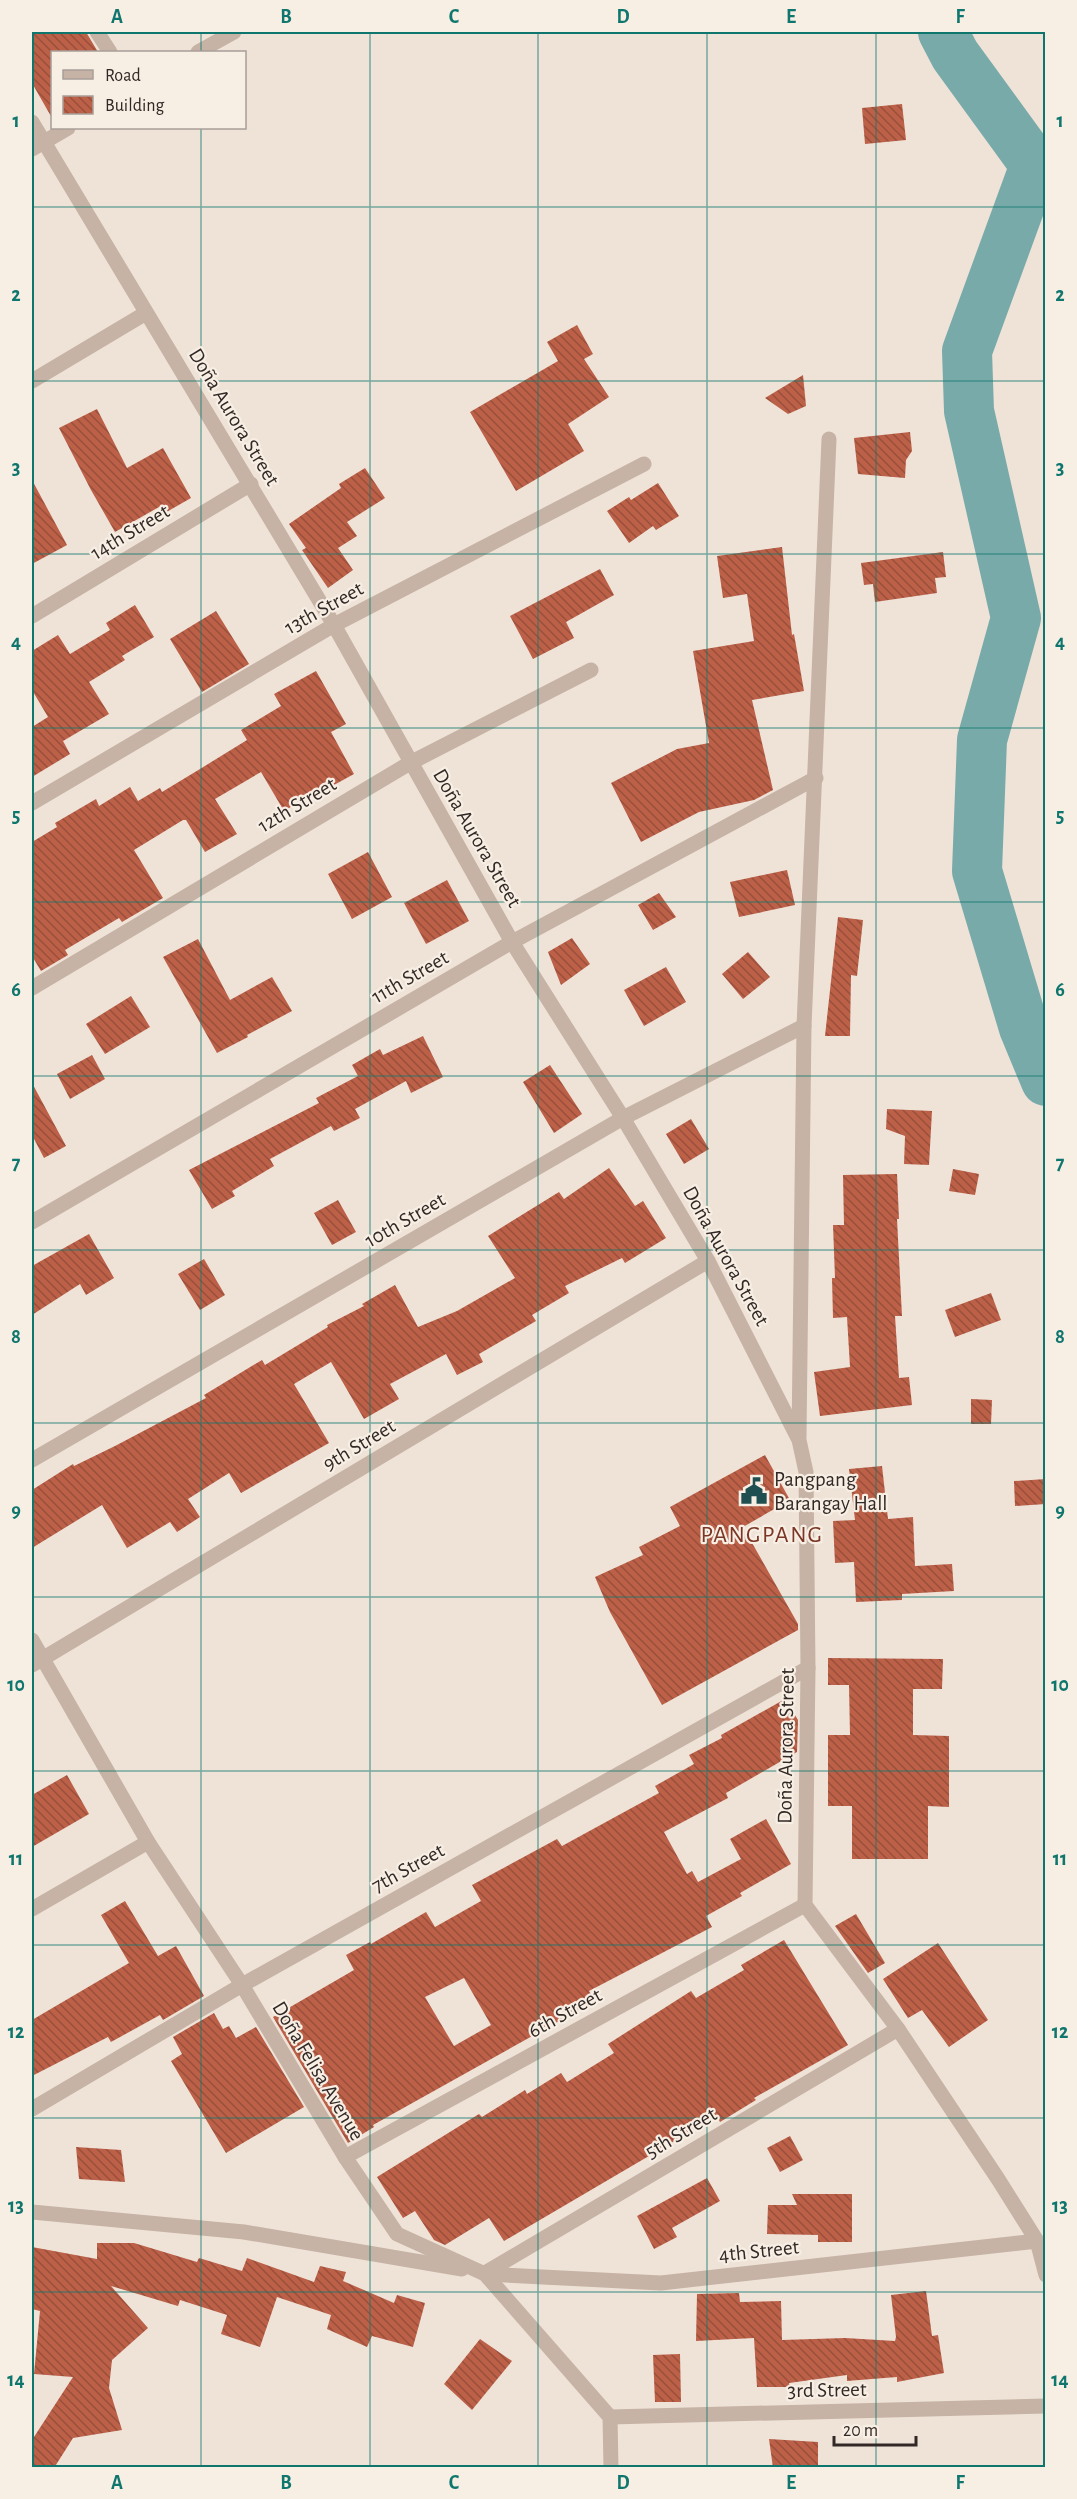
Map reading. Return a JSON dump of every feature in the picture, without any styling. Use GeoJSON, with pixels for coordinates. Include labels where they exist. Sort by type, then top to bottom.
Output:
{"type":"FeatureCollection","features":[{"type":"Feature","properties":{"kind":"street"},"geometry":{"type":"LineString","coordinates":[[97,32],[109,51]]}},
{"type":"Feature","properties":{"kind":"street"},"geometry":{"type":"LineString","coordinates":[[199,51],[211,37],[234,32]]}},
{"type":"Feature","properties":{"kind":"street","name":"Doña Aurora Street"},"geometry":{"type":"LineString","coordinates":[[32,122],[38,145],[146,313],[251,484],[334,625],[512,942],[623,1118],[708,1261],[799,1440],[806,1472],[808,1668],[805,1905]]}},
{"type":"Feature","properties":{"kind":"street"},"geometry":{"type":"LineString","coordinates":[[38,145],[66,129]]}},
{"type":"Feature","properties":{"kind":"street"},"geometry":{"type":"LineString","coordinates":[[32,381],[146,313]]}},
{"type":"Feature","properties":{"kind":"street"},"geometry":{"type":"LineString","coordinates":[[799,1440],[804,1026],[829,439]]}},
{"type":"Feature","properties":{"kind":"street","name":"13th Street"},"geometry":{"type":"LineString","coordinates":[[32,803],[334,625],[644,464]]}},
{"type":"Feature","properties":{"kind":"street","name":"14th Street"},"geometry":{"type":"LineString","coordinates":[[32,616],[251,484]]}},
{"type":"Feature","properties":{"kind":"street","name":"12th Street"},"geometry":{"type":"LineString","coordinates":[[32,988],[410,763],[591,670]]}},
{"type":"Feature","properties":{"kind":"street","name":"11th Street"},"geometry":{"type":"LineString","coordinates":[[32,1222],[512,942],[816,778]]}},
{"type":"Feature","properties":{"kind":"street","name":"10th Street"},"geometry":{"type":"LineString","coordinates":[[32,1460],[623,1118],[804,1026]]}},
{"type":"Feature","properties":{"kind":"street","name":"9th Street"},"geometry":{"type":"LineString","coordinates":[[37,1662],[708,1261]]}},
{"type":"Feature","properties":{"kind":"street","name":"Doña Felisa Avenue"},"geometry":{"type":"LineString","coordinates":[[32,1640],[37,1662],[148,1842],[242,1985],[345,2157],[397,2234],[485,2274],[610,2417]]}},
{"type":"Feature","properties":{"kind":"street","name":"7th Street"},"geometry":{"type":"LineString","coordinates":[[32,2109],[242,1985],[808,1668]]}},
{"type":"Feature","properties":{"kind":"street"},"geometry":{"type":"LineString","coordinates":[[32,1909],[148,1842]]}},
{"type":"Feature","properties":{"kind":"street"},"geometry":{"type":"LineString","coordinates":[[805,1905],[898,2029],[1036,2241],[1046,2275]]}},
{"type":"Feature","properties":{"kind":"street","name":"6th Street"},"geometry":{"type":"LineString","coordinates":[[345,2157],[805,1905]]}},
{"type":"Feature","properties":{"kind":"street","name":"5th Street"},"geometry":{"type":"LineString","coordinates":[[485,2274],[898,2029]]}},
{"type":"Feature","properties":{"kind":"street"},"geometry":{"type":"LineString","coordinates":[[32,2212],[244,2232],[485,2274]]}},
{"type":"Feature","properties":{"kind":"street","name":"4th Street"},"geometry":{"type":"LineString","coordinates":[[485,2274],[661,2283],[1036,2241]]}},
{"type":"Feature","properties":{"kind":"street","name":"3rd Street"},"geometry":{"type":"LineString","coordinates":[[610,2417],[1046,2406]]}},
{"type":"Feature","properties":{"kind":"street"},"geometry":{"type":"LineString","coordinates":[[610,2417],[611,2468]]}},
{"type":"Feature","properties":{"kind":"building"},"geometry":{"type":"Polygon","coordinates":[[[32,32],[86,32],[97,51],[51,51],[51,116],[32,83],[32,32]]]}},
{"type":"Feature","properties":{"kind":"building"},"geometry":{"type":"Polygon","coordinates":[[[902,104],[906,140],[865,144],[862,108],[902,104]]]}},
{"type":"Feature","properties":{"kind":"building"},"geometry":{"type":"Polygon","coordinates":[[[577,325],[593,354],[584,359],[609,397],[568,424],[584,451],[516,491],[470,412],[558,361],[547,342],[577,325]]]}},
{"type":"Feature","properties":{"kind":"building"},"geometry":{"type":"Polygon","coordinates":[[[803,375],[806,406],[788,414],[765,398],[803,375]]]}},
{"type":"Feature","properties":{"kind":"building"},"geometry":{"type":"Polygon","coordinates":[[[97,409],[127,468],[163,448],[191,498],[163,514],[159,507],[115,532],[59,428],[97,409]]]}},
{"type":"Feature","properties":{"kind":"building"},"geometry":{"type":"Polygon","coordinates":[[[910,432],[912,451],[906,460],[905,478],[858,474],[854,438],[910,432]]]}},
{"type":"Feature","properties":{"kind":"building"},"geometry":{"type":"Polygon","coordinates":[[[365,468],[385,498],[347,522],[357,536],[338,548],[353,570],[328,588],[302,550],[306,548],[289,524],[341,488],[339,484],[365,468]]]}},
{"type":"Feature","properties":{"kind":"building"},"geometry":{"type":"Polygon","coordinates":[[[32,480],[67,545],[32,564],[32,480]]]}},
{"type":"Feature","properties":{"kind":"building"},"geometry":{"type":"Polygon","coordinates":[[[658,483],[679,516],[656,530],[653,526],[629,543],[607,511],[629,497],[631,500],[658,483]]]}},
{"type":"Feature","properties":{"kind":"building"},"geometry":{"type":"Polygon","coordinates":[[[782,547],[792,635],[794,634],[804,691],[752,700],[773,790],[754,800],[699,812],[641,842],[611,783],[677,749],[709,743],[693,651],[754,641],[747,594],[723,598],[717,556],[782,547]]]}},
{"type":"Feature","properties":{"kind":"building"},"geometry":{"type":"Polygon","coordinates":[[[943,552],[946,577],[935,578],[937,593],[875,602],[873,584],[864,585],[861,563],[943,552]]]}},
{"type":"Feature","properties":{"kind":"building"},"geometry":{"type":"Polygon","coordinates":[[[600,569],[614,595],[566,622],[574,638],[533,659],[510,616],[600,569]]]}},
{"type":"Feature","properties":{"kind":"building"},"geometry":{"type":"Polygon","coordinates":[[[135,605],[154,637],[122,656],[125,660],[89,682],[109,714],[63,741],[70,754],[32,777],[32,727],[48,717],[32,690],[32,651],[58,635],[70,654],[110,630],[106,623],[135,605]]]}},
{"type":"Feature","properties":{"kind":"building"},"geometry":{"type":"Polygon","coordinates":[[[216,611],[249,664],[202,692],[170,639],[216,611]]]}},
{"type":"Feature","properties":{"kind":"building"},"geometry":{"type":"Polygon","coordinates":[[[316,671],[346,724],[331,732],[354,774],[323,791],[321,789],[284,811],[261,772],[215,799],[237,834],[205,852],[186,820],[183,820],[134,850],[163,898],[122,922],[119,918],[65,950],[68,955],[41,971],[32,956],[32,842],[57,827],[55,823],[96,799],[99,806],[130,787],[138,801],[160,788],[162,792],[247,740],[241,730],[281,706],[274,694],[316,671]]]}},
{"type":"Feature","properties":{"kind":"building"},"geometry":{"type":"Polygon","coordinates":[[[368,852],[392,897],[352,919],[328,874],[368,852]]]}},
{"type":"Feature","properties":{"kind":"building"},"geometry":{"type":"Polygon","coordinates":[[[787,870],[795,905],[739,917],[730,882],[787,870]]]}},
{"type":"Feature","properties":{"kind":"building"},"geometry":{"type":"Polygon","coordinates":[[[447,880],[469,921],[426,944],[404,903],[447,880]]]}},
{"type":"Feature","properties":{"kind":"building"},"geometry":{"type":"Polygon","coordinates":[[[659,893],[676,917],[653,930],[638,905],[659,893]]]}},
{"type":"Feature","properties":{"kind":"building"},"geometry":{"type":"Polygon","coordinates":[[[838,917],[863,920],[857,976],[851,975],[850,1036],[825,1036],[838,917]]]}},
{"type":"Feature","properties":{"kind":"building"},"geometry":{"type":"Polygon","coordinates":[[[572,938],[590,964],[561,985],[548,952],[572,938]]]}},
{"type":"Feature","properties":{"kind":"building"},"geometry":{"type":"Polygon","coordinates":[[[198,939],[230,1000],[272,977],[292,1011],[217,1053],[163,957],[198,939]]]}},
{"type":"Feature","properties":{"kind":"building"},"geometry":{"type":"Polygon","coordinates":[[[748,952],[770,977],[743,999],[722,974],[748,952]]]}},
{"type":"Feature","properties":{"kind":"building"},"geometry":{"type":"Polygon","coordinates":[[[666,967],[686,1002],[644,1026],[624,990],[666,967]]]}},
{"type":"Feature","properties":{"kind":"building"},"geometry":{"type":"Polygon","coordinates":[[[131,996],[150,1027],[105,1054],[86,1024],[131,996]]]}},
{"type":"Feature","properties":{"kind":"building"},"geometry":{"type":"Polygon","coordinates":[[[423,1036],[443,1077],[411,1093],[406,1081],[355,1109],[360,1118],[334,1131],[331,1126],[270,1159],[274,1166],[232,1191],[235,1196],[212,1209],[189,1170],[319,1103],[316,1098],[358,1076],[352,1065],[380,1049],[383,1055],[423,1036]]]}},
{"type":"Feature","properties":{"kind":"building"},"geometry":{"type":"Polygon","coordinates":[[[92,1055],[105,1079],[70,1099],[57,1074],[92,1055]]]}},
{"type":"Feature","properties":{"kind":"building"},"geometry":{"type":"Polygon","coordinates":[[[550,1065],[582,1114],[554,1133],[523,1082],[550,1065]]]}},
{"type":"Feature","properties":{"kind":"building"},"geometry":{"type":"Polygon","coordinates":[[[32,1083],[66,1146],[44,1158],[32,1135],[32,1083]]]}},
{"type":"Feature","properties":{"kind":"building"},"geometry":{"type":"Polygon","coordinates":[[[887,1109],[932,1111],[929,1165],[904,1164],[905,1136],[886,1129],[887,1109]]]}},
{"type":"Feature","properties":{"kind":"building"},"geometry":{"type":"Polygon","coordinates":[[[691,1119],[709,1149],[684,1164],[666,1134],[691,1119]]]}},
{"type":"Feature","properties":{"kind":"building"},"geometry":{"type":"Polygon","coordinates":[[[609,1168],[635,1206],[643,1201],[666,1238],[625,1263],[622,1258],[565,1286],[569,1293],[532,1315],[536,1321],[479,1354],[483,1362],[457,1375],[446,1354],[390,1384],[399,1399],[364,1419],[331,1362],[294,1384],[329,1443],[241,1493],[229,1473],[188,1499],[200,1517],[177,1532],[170,1522],[127,1548],[102,1505],[32,1548],[32,1490],[73,1464],[74,1466],[115,1446],[206,1398],[204,1395],[262,1360],[265,1365],[395,1285],[418,1327],[457,1311],[515,1278],[488,1236],[559,1192],[564,1199],[609,1168]]]}},
{"type":"Feature","properties":{"kind":"building"},"geometry":{"type":"Polygon","coordinates":[[[953,1169],[979,1174],[975,1195],[949,1191],[953,1169]]]}},
{"type":"Feature","properties":{"kind":"building"},"geometry":{"type":"Polygon","coordinates":[[[897,1174],[902,1316],[895,1316],[899,1378],[909,1377],[912,1405],[820,1416],[814,1372],[850,1367],[847,1317],[833,1318],[832,1278],[835,1278],[833,1225],[844,1225],[843,1175],[897,1174]]]}},
{"type":"Feature","properties":{"kind":"building"},"geometry":{"type":"Polygon","coordinates":[[[338,1200],[356,1232],[332,1245],[314,1213],[338,1200]]]}},
{"type":"Feature","properties":{"kind":"building"},"geometry":{"type":"Polygon","coordinates":[[[89,1234],[114,1278],[86,1295],[80,1284],[32,1315],[32,1266],[89,1234]]]}},
{"type":"Feature","properties":{"kind":"building"},"geometry":{"type":"Polygon","coordinates":[[[204,1259],[225,1295],[200,1310],[178,1274],[204,1259]]]}},
{"type":"Feature","properties":{"kind":"building"},"geometry":{"type":"Polygon","coordinates":[[[991,1293],[1001,1320],[955,1337],[945,1310],[991,1293]]]}},
{"type":"Feature","properties":{"kind":"building"},"geometry":{"type":"Polygon","coordinates":[[[971,1399],[992,1400],[991,1424],[971,1424],[971,1399]]]}},
{"type":"Feature","properties":{"kind":"building"},"geometry":{"type":"Polygon","coordinates":[[[765,1455],[790,1500],[743,1527],[798,1624],[798,1630],[662,1705],[610,1612],[595,1577],[643,1555],[639,1547],[680,1526],[670,1507],[765,1455]]]}},
{"type":"Feature","properties":{"kind":"building"},"geometry":{"type":"Polygon","coordinates":[[[882,1466],[888,1519],[913,1517],[915,1566],[952,1564],[954,1591],[902,1594],[902,1600],[856,1602],[854,1562],[835,1563],[833,1521],[855,1520],[849,1469],[882,1466]]]}},
{"type":"Feature","properties":{"kind":"building"},"geometry":{"type":"Polygon","coordinates":[[[1046,1479],[1046,1504],[1015,1506],[1014,1481],[1046,1479]]]}},
{"type":"Feature","properties":{"kind":"building"},"geometry":{"type":"Polygon","coordinates":[[[828,1658],[943,1659],[942,1689],[913,1689],[913,1735],[949,1736],[949,1807],[928,1806],[928,1859],[852,1859],[852,1806],[828,1806],[828,1735],[850,1735],[849,1685],[828,1685],[828,1658]]]}},
{"type":"Feature","properties":{"kind":"building"},"geometry":{"type":"Polygon","coordinates":[[[785,1699],[798,1720],[797,1752],[726,1793],[728,1798],[664,1832],[687,1874],[692,1871],[698,1882],[741,1859],[730,1839],[766,1819],[791,1864],[740,1893],[742,1896],[706,1916],[712,1927],[589,1991],[595,2001],[373,2125],[374,2127],[348,2143],[273,2017],[354,1970],[346,1955],[370,1942],[371,1944],[426,1912],[435,1927],[481,1901],[472,1885],[557,1839],[562,1846],[659,1793],[655,1786],[694,1764],[689,1755],[722,1738],[721,1735],[785,1699]],[[464,1978],[425,1997],[454,2046],[491,2025],[464,1978]]]}},
{"type":"Feature","properties":{"kind":"building"},"geometry":{"type":"Polygon","coordinates":[[[67,1775],[89,1814],[32,1847],[32,1795],[67,1775]]]}},
{"type":"Feature","properties":{"kind":"building"},"geometry":{"type":"Polygon","coordinates":[[[125,1901],[158,1956],[176,1946],[204,1996],[163,2020],[160,2015],[111,2042],[108,2037],[32,2076],[32,2020],[129,1963],[101,1915],[125,1901]]]}},
{"type":"Feature","properties":{"kind":"building"},"geometry":{"type":"Polygon","coordinates":[[[856,1914],[885,1963],[868,1973],[835,1926],[856,1914]]]}},
{"type":"Feature","properties":{"kind":"building"},"geometry":{"type":"Polygon","coordinates":[[[784,1940],[848,2045],[754,2098],[756,2100],[720,2122],[717,2116],[504,2241],[489,2218],[445,2245],[434,2240],[415,2211],[403,2218],[377,2177],[479,2114],[482,2117],[525,2090],[527,2094],[561,2073],[567,2082],[614,2053],[608,2044],[691,1991],[696,1998],[744,1970],[741,1965],[784,1940]]]}},
{"type":"Feature","properties":{"kind":"building"},"geometry":{"type":"Polygon","coordinates":[[[938,1943],[988,2020],[949,2047],[922,2010],[908,2018],[883,1979],[938,1943]]]}},
{"type":"Feature","properties":{"kind":"building"},"geometry":{"type":"Polygon","coordinates":[[[214,2013],[223,2029],[229,2026],[236,2038],[256,2027],[304,2107],[226,2153],[171,2061],[182,2054],[173,2037],[214,2013]]]}},
{"type":"Feature","properties":{"kind":"building"},"geometry":{"type":"Polygon","coordinates":[[[790,2136],[803,2160],[780,2172],[767,2148],[790,2136]]]}},
{"type":"Feature","properties":{"kind":"building"},"geometry":{"type":"Polygon","coordinates":[[[76,2147],[121,2150],[125,2182],[79,2179],[76,2147]]]}},
{"type":"Feature","properties":{"kind":"building"},"geometry":{"type":"Polygon","coordinates":[[[707,2178],[720,2201],[672,2228],[677,2237],[654,2249],[637,2216],[707,2178]]]}},
{"type":"Feature","properties":{"kind":"building"},"geometry":{"type":"Polygon","coordinates":[[[792,2194],[852,2194],[852,2242],[818,2242],[818,2235],[767,2234],[768,2205],[797,2205],[792,2194]]]}},
{"type":"Feature","properties":{"kind":"building"},"geometry":{"type":"Polygon","coordinates":[[[97,2243],[134,2243],[197,2262],[199,2258],[242,2271],[247,2258],[314,2282],[320,2266],[346,2272],[343,2281],[394,2303],[397,2295],[425,2303],[413,2347],[372,2336],[367,2347],[327,2329],[331,2315],[277,2297],[260,2347],[221,2334],[227,2315],[180,2300],[178,2306],[111,2286],[148,2328],[112,2360],[109,2388],[122,2430],[73,2438],[54,2468],[32,2468],[32,2440],[73,2377],[34,2374],[40,2311],[32,2309],[32,2247],[97,2259],[97,2243]]]}},
{"type":"Feature","properties":{"kind":"building"},"geometry":{"type":"Polygon","coordinates":[[[926,2291],[932,2336],[938,2335],[944,2373],[897,2382],[897,2377],[847,2381],[847,2375],[789,2383],[790,2387],[757,2387],[754,2338],[696,2341],[697,2294],[739,2293],[740,2302],[781,2301],[782,2340],[845,2338],[895,2341],[891,2295],[926,2291]]]}},
{"type":"Feature","properties":{"kind":"building"},"geometry":{"type":"Polygon","coordinates":[[[480,2339],[512,2361],[472,2410],[444,2384],[480,2339]]]}},
{"type":"Feature","properties":{"kind":"building"},"geometry":{"type":"Polygon","coordinates":[[[680,2354],[681,2402],[655,2402],[653,2355],[680,2354]]]}},
{"type":"Feature","properties":{"kind":"building"},"geometry":{"type":"Polygon","coordinates":[[[769,2439],[818,2442],[818,2468],[773,2468],[769,2439]]]}},
{"type":"Feature","properties":{"kind":"waterway"},"geometry":{"type":"LineString","coordinates":[[943,32],[955,55],[1035,165],[967,351],[969,411],[1016,618],[982,740],[977,871],[1024,1028],[1046,1081]]}},
{"type":"Feature","properties":{"kind":"place","name":"Pangpang Barangay Hall"},"geometry":{"type":"Point","coordinates":[754,1491]}},
{"type":"Feature","properties":{"kind":"district","name":"PANGPANG"},"geometry":{"type":"Point","coordinates":[762,1535]}}]}
